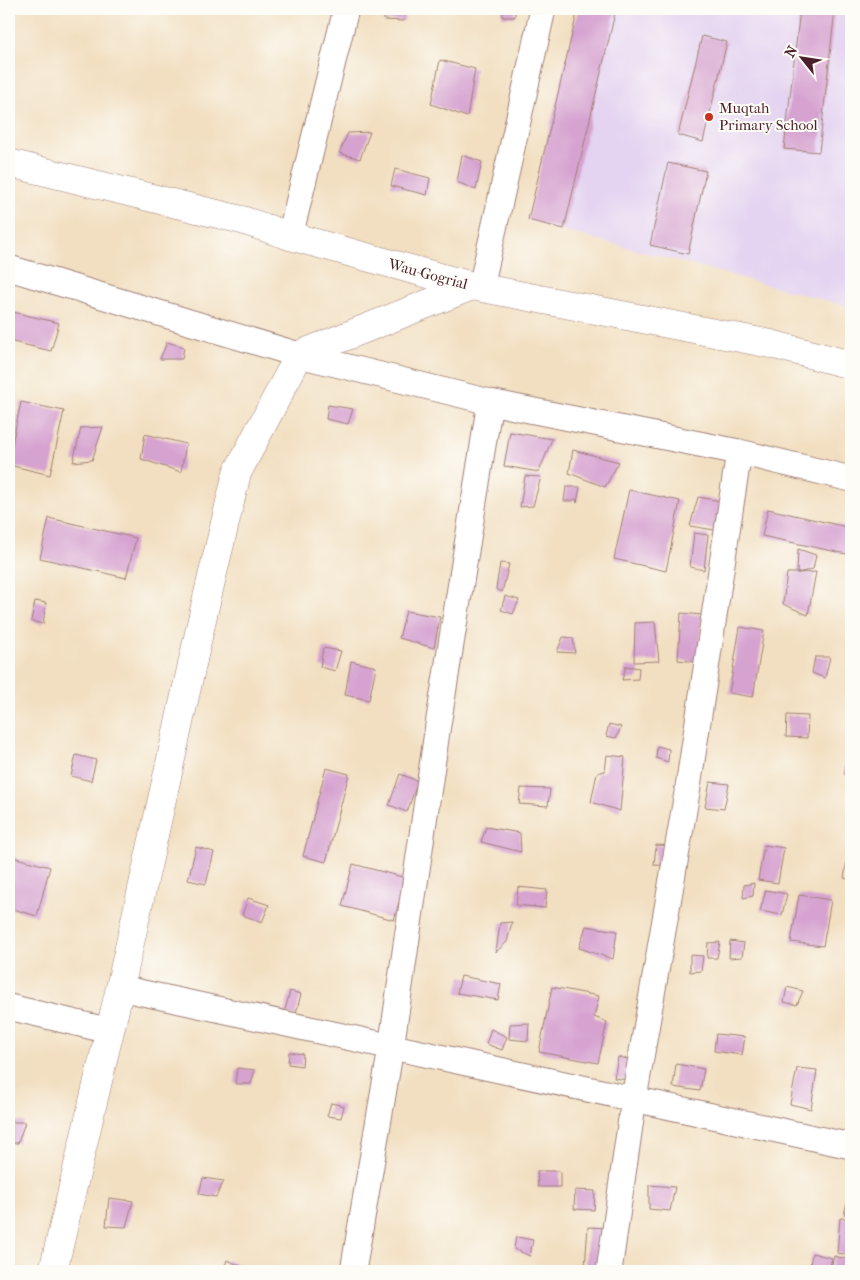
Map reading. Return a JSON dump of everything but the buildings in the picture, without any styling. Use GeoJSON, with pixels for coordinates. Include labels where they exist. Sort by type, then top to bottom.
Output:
{"type":"FeatureCollection","features":[{"type":"Feature","properties":{"kind":"street"},"geometry":{"type":"LineString","coordinates":[[290,236],[346,9]]}},
{"type":"Feature","properties":{"kind":"street"},"geometry":{"type":"LineString","coordinates":[[53,1271],[120,988],[205,606],[237,473],[299,355],[476,286],[543,9]]}},
{"type":"Feature","properties":{"kind":"street","name":"Wau-Gogrial"},"geometry":{"type":"LineString","coordinates":[[9,164],[242,220],[290,236],[476,286],[771,344],[851,365]]}},
{"type":"Feature","properties":{"kind":"street"},"geometry":{"type":"LineString","coordinates":[[9,268],[299,355],[490,402],[739,452],[851,479]]}},
{"type":"Feature","properties":{"kind":"street"},"geometry":{"type":"LineString","coordinates":[[353,1271],[391,1048],[438,725],[490,402]]}},
{"type":"Feature","properties":{"kind":"street"},"geometry":{"type":"LineString","coordinates":[[609,1271],[634,1098],[688,787],[739,452]]}},
{"type":"Feature","properties":{"kind":"street"},"geometry":{"type":"LineString","coordinates":[[120,988],[851,1146]]}},
{"type":"Feature","properties":{"kind":"street"},"geometry":{"type":"LineString","coordinates":[[9,1007],[110,1031]]}},
{"type":"Feature","properties":{"kind":"shaded area","name":"Muqtah Primary School"},"geometry":{"type":"Polygon","coordinates":[[[591,9],[851,9],[851,307],[542,225],[591,9]]]}},
{"type":"Feature","properties":{"kind":"place","name":"Muqtah Primary School"},"geometry":{"type":"Point","coordinates":[709,117]}}]}
